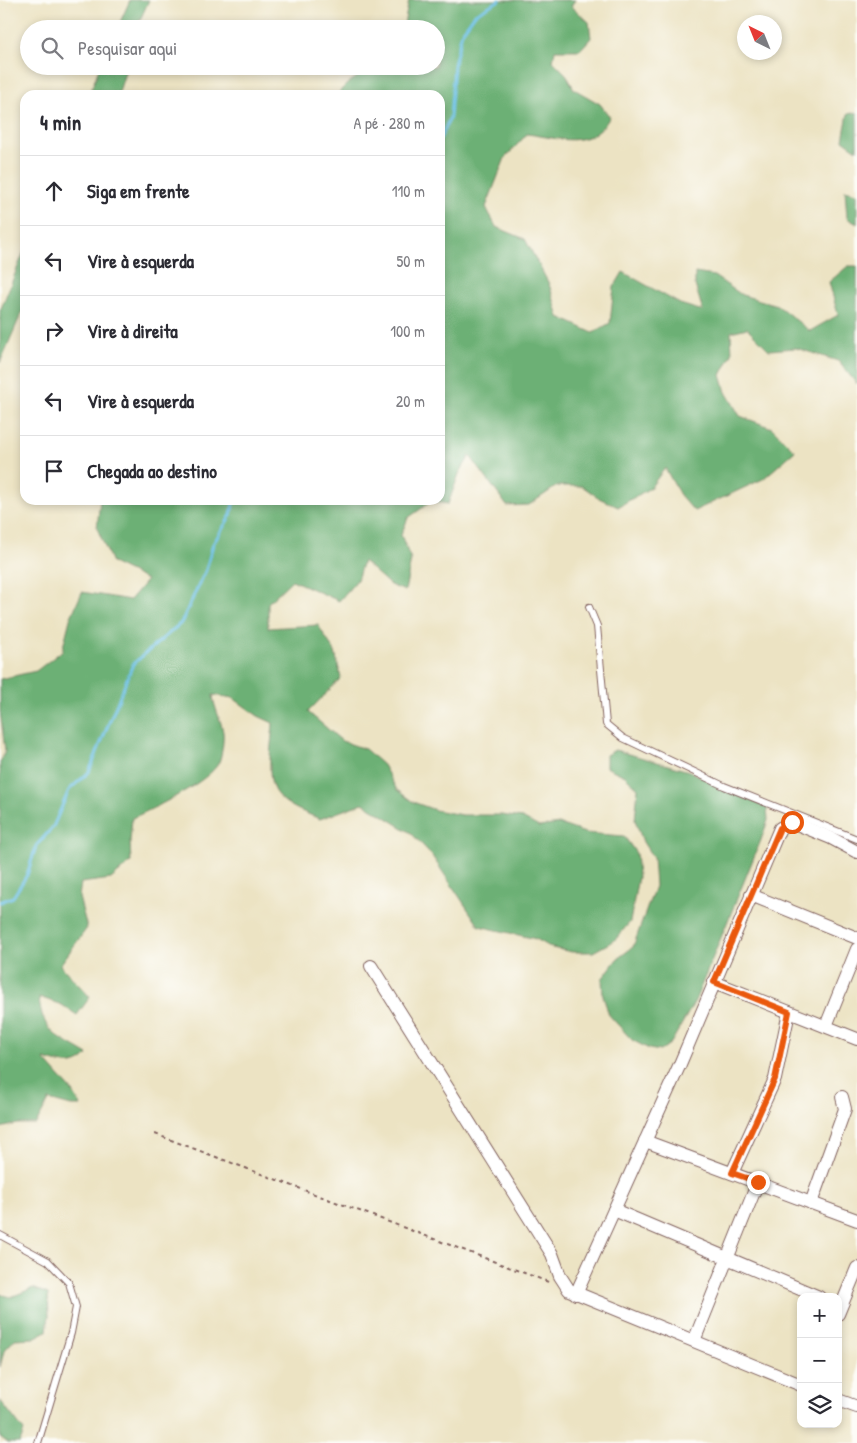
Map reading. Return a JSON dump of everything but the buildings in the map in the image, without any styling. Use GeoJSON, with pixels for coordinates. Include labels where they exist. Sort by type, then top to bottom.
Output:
{"type":"FeatureCollection","features":[{"type":"Feature","properties":{"kind":"street"},"geometry":{"type":"LineString","coordinates":[[573,1292],[614,1210],[645,1141],[780,828],[786,823],[792,822],[831,838],[857,852]]}},
{"type":"Feature","properties":{"kind":"street"},"geometry":{"type":"LineString","coordinates":[[751,895],[857,938]]}},
{"type":"Feature","properties":{"kind":"street"},"geometry":{"type":"LineString","coordinates":[[826,1026],[857,949]]}},
{"type":"Feature","properties":{"kind":"street"},"geometry":{"type":"LineString","coordinates":[[371,966],[552,1254],[560,1276],[573,1292],[799,1383]]}},
{"type":"Feature","properties":{"kind":"street"},"geometry":{"type":"LineString","coordinates":[[714,982],[857,1038]]}},
{"type":"Feature","properties":{"kind":"street"},"geometry":{"type":"LineString","coordinates":[[732,1173],[775,1079],[789,1012]]}},
{"type":"Feature","properties":{"kind":"street"},"geometry":{"type":"LineString","coordinates":[[811,1202],[845,1110],[842,1097]]}},
{"type":"Feature","properties":{"kind":"street"},"geometry":{"type":"LineString","coordinates":[[645,1141],[857,1220]]}},
{"type":"Feature","properties":{"kind":"street"},"geometry":{"type":"LineString","coordinates":[[694,1341],[758,1182]]}},
{"type":"Feature","properties":{"kind":"street"},"geometry":{"type":"LineString","coordinates":[[614,1210],[810,1293]]}},
{"type":"Feature","properties":{"kind":"street"},"geometry":{"type":"LineString","coordinates":[[842,1301],[857,1268]]}},
{"type":"Feature","properties":{"kind":"street"},"geometry":{"type":"LineString","coordinates":[[842,1401],[857,1407]]}},
{"type":"Feature","properties":{"kind":"lane"},"geometry":{"type":"LineString","coordinates":[[589,607],[597,626],[606,724],[623,738],[724,786],[857,839]]}},
{"type":"Feature","properties":{"kind":"lane"},"geometry":{"type":"LineString","coordinates":[[0,1235],[48,1261],[69,1283],[76,1307],[71,1333],[38,1443]]}},
{"type":"Feature","properties":{"kind":"path"},"geometry":{"type":"LineString","coordinates":[[155,1134],[573,1292]]}},
{"type":"Feature","properties":{"kind":"green space"},"geometry":{"type":"Polygon","coordinates":[[[130,0],[149,0],[140,20],[121,20],[130,0]]]}},
{"type":"Feature","properties":{"kind":"green space"},"geometry":{"type":"Polygon","coordinates":[[[409,0],[575,0],[571,6],[589,22],[591,38],[580,50],[555,50],[553,61],[566,74],[574,89],[600,104],[610,117],[602,128],[593,135],[583,138],[573,140],[527,134],[505,158],[486,207],[496,227],[525,239],[549,284],[559,317],[593,333],[610,323],[614,287],[623,272],[680,304],[703,311],[695,285],[695,273],[714,276],[742,295],[777,305],[810,331],[838,315],[829,282],[848,266],[857,266],[857,384],[838,361],[796,348],[769,350],[747,328],[731,332],[732,354],[721,375],[726,392],[740,416],[772,428],[795,451],[763,479],[694,511],[680,495],[665,468],[650,488],[618,507],[599,498],[582,486],[557,486],[529,505],[507,506],[470,456],[459,474],[448,504],[445,503],[445,90],[341,90],[360,75],[445,75],[445,20],[405,20],[409,0]]]}},
{"type":"Feature","properties":{"kind":"green space"},"geometry":{"type":"Polygon","coordinates":[[[97,75],[124,75],[120,90],[91,90],[97,75]]]}},
{"type":"Feature","properties":{"kind":"green space"},"geometry":{"type":"Polygon","coordinates":[[[857,112],[857,150],[843,140],[848,114],[857,112]]]}},
{"type":"Feature","properties":{"kind":"green space"},"geometry":{"type":"Polygon","coordinates":[[[845,190],[857,193],[857,224],[847,218],[845,190]]]}},
{"type":"Feature","properties":{"kind":"green space"},"geometry":{"type":"Polygon","coordinates":[[[20,261],[20,317],[0,363],[0,311],[20,261]]]}},
{"type":"Feature","properties":{"kind":"green space"},"geometry":{"type":"Polygon","coordinates":[[[99,505],[426,505],[408,518],[401,535],[411,560],[405,591],[390,585],[363,561],[357,580],[339,601],[292,580],[268,603],[268,628],[318,625],[335,652],[341,678],[308,712],[342,741],[365,749],[383,765],[397,790],[413,802],[435,810],[462,815],[501,815],[522,818],[539,827],[559,824],[585,833],[624,836],[636,853],[638,877],[630,922],[615,940],[593,952],[572,952],[552,948],[536,939],[479,926],[430,853],[411,833],[363,803],[320,819],[296,809],[280,798],[273,786],[270,769],[273,723],[258,716],[233,698],[213,695],[223,735],[220,759],[214,770],[180,794],[132,818],[131,862],[111,879],[81,883],[79,897],[87,928],[60,965],[90,997],[77,1015],[62,1005],[39,997],[44,1019],[48,1027],[61,1038],[88,1055],[78,1063],[72,1064],[44,1059],[73,1092],[81,1106],[71,1106],[49,1100],[36,1124],[18,1124],[0,1128],[0,763],[5,751],[0,711],[0,679],[36,671],[62,651],[70,619],[82,592],[130,600],[147,580],[112,563],[97,528],[99,505]]]}},
{"type":"Feature","properties":{"kind":"green space"},"geometry":{"type":"Polygon","coordinates":[[[615,750],[689,771],[767,807],[768,820],[761,840],[695,1001],[671,1043],[660,1051],[649,1049],[632,1040],[609,1015],[603,996],[602,979],[617,959],[633,947],[655,886],[653,858],[643,842],[635,820],[638,788],[625,776],[606,767],[606,755],[615,750]]]}},
{"type":"Feature","properties":{"kind":"green space"},"geometry":{"type":"Polygon","coordinates":[[[33,1288],[48,1294],[49,1315],[47,1331],[34,1338],[15,1339],[4,1351],[0,1367],[0,1294],[11,1297],[33,1288]]]}},
{"type":"Feature","properties":{"kind":"green space"},"geometry":{"type":"Polygon","coordinates":[[[0,1400],[24,1431],[20,1443],[8,1443],[0,1437],[0,1400]]]}},
{"type":"Feature","properties":{"kind":"waterway"},"geometry":{"type":"LineString","coordinates":[[445,128],[450,117],[454,65],[462,32],[475,14],[500,0]]}},
{"type":"Feature","properties":{"kind":"waterway"},"geometry":{"type":"LineString","coordinates":[[0,902],[13,897],[27,875],[36,846],[53,827],[69,790],[89,772],[133,664],[181,623],[206,570],[213,544],[231,515],[233,505]]}},
{"type":"Feature","properties":{"kind":"route"},"geometry":{"type":"LineString","coordinates":[[758,1182],[732,1173],[775,1079],[789,1012],[714,982],[780,828],[786,823],[792,822]]}}]}
